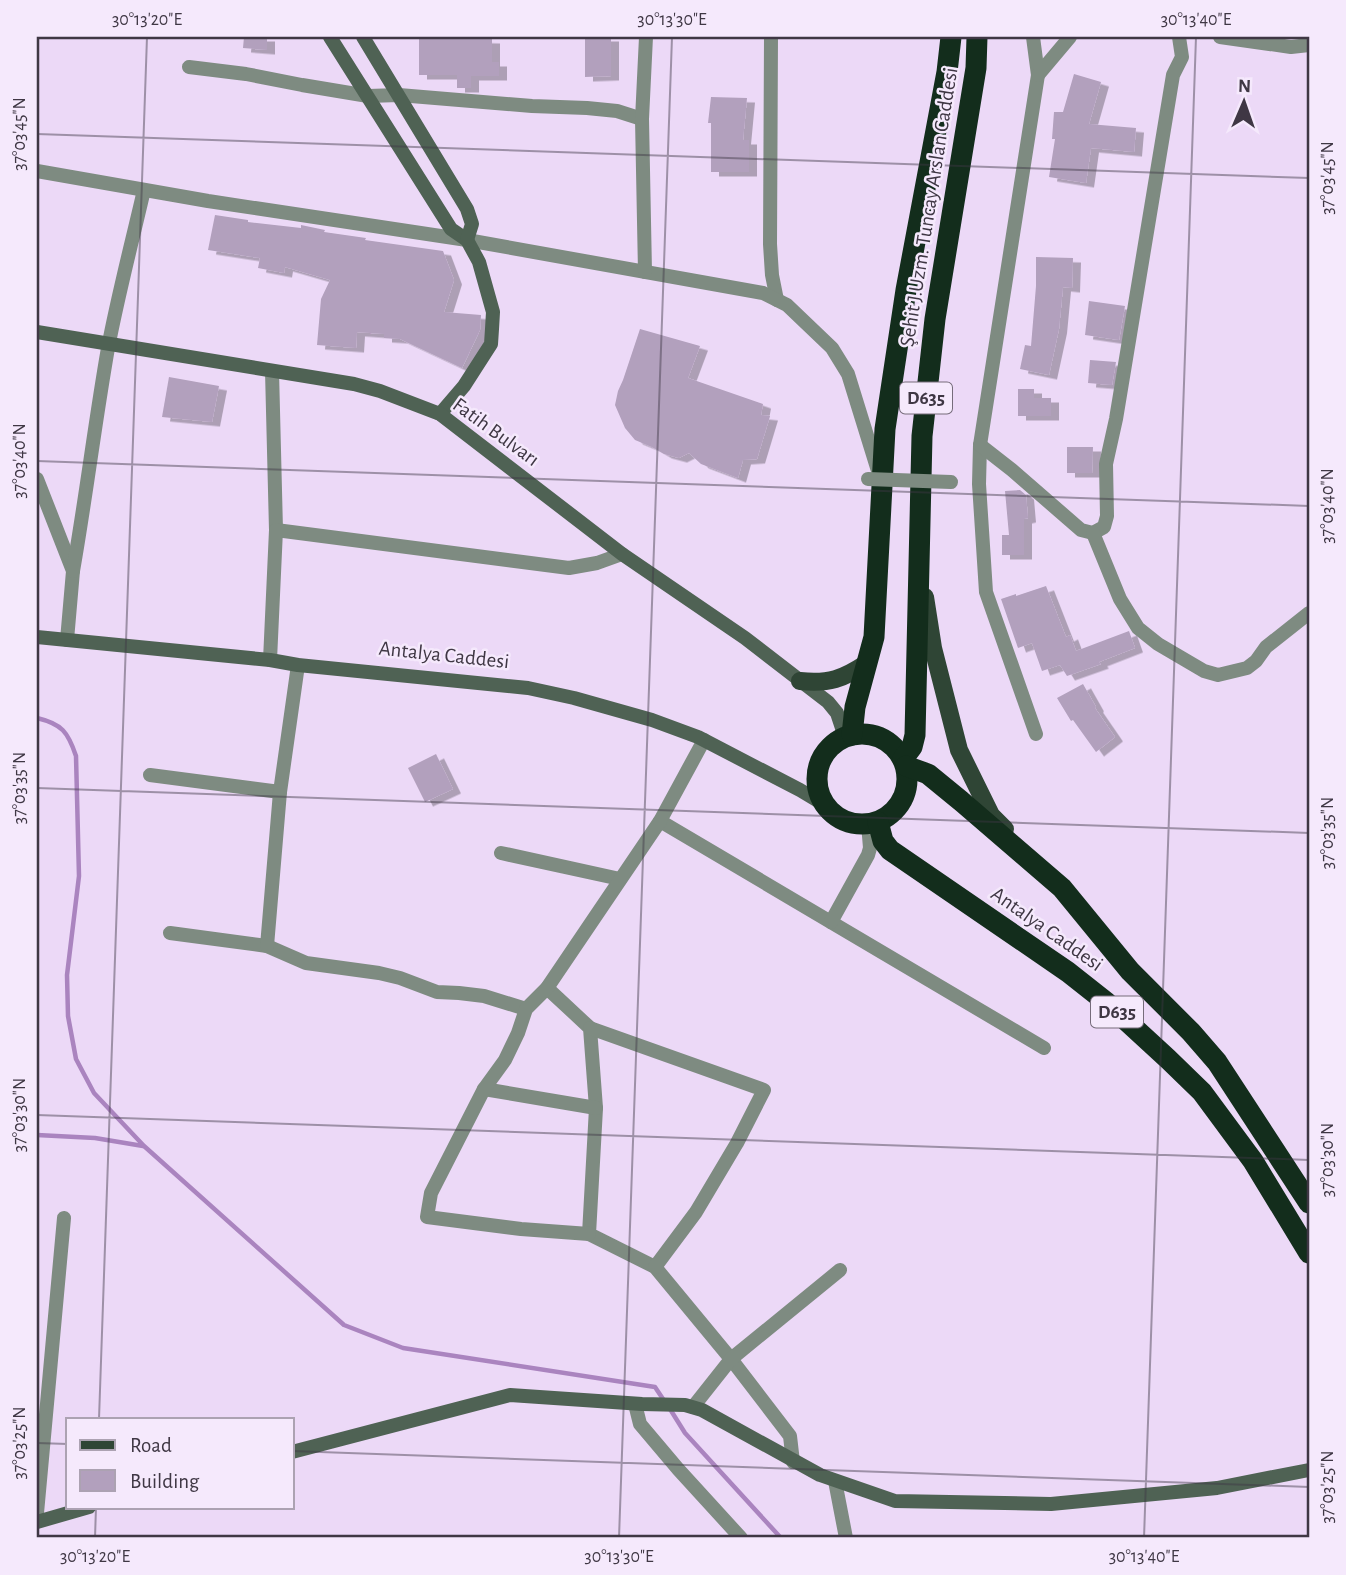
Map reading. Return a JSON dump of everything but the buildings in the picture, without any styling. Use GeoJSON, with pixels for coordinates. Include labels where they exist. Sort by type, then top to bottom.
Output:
{"type":"FeatureCollection","features":[{"type":"Feature","properties":{"kind":"highway","name":"Şehit J.Uzm. Tuncay Arslan Caddesi"},"geometry":{"type":"LineString","coordinates":[[849,736],[874,637],[875,483],[951,37]]}},
{"type":"Feature","properties":{"kind":"highway","name":"Şehit J.Uzm. Tuncay Arslan Caddesi"},"geometry":{"type":"LineString","coordinates":[[904,763],[915,735],[922,436],[934,319],[976,68],[977,37]]}},
{"type":"Feature","properties":{"kind":"highway","name":"D635"},"geometry":{"type":"LineString","coordinates":[[849,736],[867,734],[882,738],[894,747],[904,763],[908,781],[905,796],[891,815],[873,823]]}},
{"type":"Feature","properties":{"kind":"highway"},"geometry":{"type":"LineString","coordinates":[[849,736],[832,745],[820,763],[817,785],[829,811],[841,820],[855,824],[873,823]]}},
{"type":"Feature","properties":{"kind":"highway","name":"Antalya Caddesi"},"geometry":{"type":"LineString","coordinates":[[904,763],[928,774],[1060,887],[1130,971],[1217,1062],[1309,1203]]}},
{"type":"Feature","properties":{"kind":"highway","name":"Antalya Caddesi"},"geometry":{"type":"LineString","coordinates":[[873,823],[890,850],[1068,972],[1106,1002],[1202,1092],[1253,1161],[1309,1253]]}},
{"type":"Feature","properties":{"kind":"main road"},"geometry":{"type":"LineString","coordinates":[[919,567],[933,648],[959,750],[991,815],[1060,887]]}},
{"type":"Feature","properties":{"kind":"main road"},"geometry":{"type":"LineString","coordinates":[[800,681],[817,683],[836,680],[867,663]]}},
{"type":"Feature","properties":{"kind":"street"},"geometry":{"type":"LineString","coordinates":[[330,37],[451,229],[467,240],[479,262],[493,312],[491,344],[464,386],[440,414]]}},
{"type":"Feature","properties":{"kind":"street"},"geometry":{"type":"LineString","coordinates":[[363,37],[467,209],[472,224],[467,240]]}},
{"type":"Feature","properties":{"kind":"street"},"geometry":{"type":"LineString","coordinates":[[645,272],[642,119],[646,37]]}},
{"type":"Feature","properties":{"kind":"street"},"geometry":{"type":"LineString","coordinates":[[771,37],[770,244],[777,300]]}},
{"type":"Feature","properties":{"kind":"street"},"geometry":{"type":"LineString","coordinates":[[1033,37],[1038,75],[980,445],[979,484],[986,592],[1036,734]]}},
{"type":"Feature","properties":{"kind":"street"},"geometry":{"type":"LineString","coordinates":[[1038,75],[1070,37]]}},
{"type":"Feature","properties":{"kind":"street"},"geometry":{"type":"LineString","coordinates":[[980,445],[1082,530],[1093,533],[1104,527],[1107,516],[1106,464],[1173,75],[1182,57],[1180,37]]}},
{"type":"Feature","properties":{"kind":"street"},"geometry":{"type":"LineString","coordinates":[[1220,37],[1291,47],[1309,45]]}},
{"type":"Feature","properties":{"kind":"street"},"geometry":{"type":"LineString","coordinates":[[189,67],[246,74],[368,96],[399,95],[587,108],[617,111],[642,119]]}},
{"type":"Feature","properties":{"kind":"street"},"geometry":{"type":"LineString","coordinates":[[37,171],[467,240],[762,293],[787,305],[832,348],[848,374],[874,456],[875,483],[951,482]]}},
{"type":"Feature","properties":{"kind":"street"},"geometry":{"type":"LineString","coordinates":[[67,640],[73,572],[92,438],[109,344],[144,190]]}},
{"type":"Feature","properties":{"kind":"street","name":"Fatih Bulvarı"},"geometry":{"type":"LineString","coordinates":[[37,332],[354,384],[440,414],[622,554],[745,638],[828,702],[849,736]]}},
{"type":"Feature","properties":{"kind":"street"},"geometry":{"type":"LineString","coordinates":[[270,660],[276,530],[272,371]]}},
{"type":"Feature","properties":{"kind":"street"},"geometry":{"type":"LineString","coordinates":[[37,479],[73,572]]}},
{"type":"Feature","properties":{"kind":"street"},"geometry":{"type":"LineString","coordinates":[[276,530],[569,568],[597,563],[622,554]]}},
{"type":"Feature","properties":{"kind":"street"},"geometry":{"type":"LineString","coordinates":[[1093,533],[1120,599],[1138,628],[1158,644],[1203,671],[1218,675],[1247,668],[1266,647],[1309,613]]}},
{"type":"Feature","properties":{"kind":"street","name":"Antalya Caddesi"},"geometry":{"type":"LineString","coordinates":[[37,637],[528,688],[652,720],[704,740],[825,805]]}},
{"type":"Feature","properties":{"kind":"street"},"geometry":{"type":"LineString","coordinates":[[267,946],[280,792],[298,665]]}},
{"type":"Feature","properties":{"kind":"street"},"geometry":{"type":"LineString","coordinates":[[704,740],[660,821],[547,988],[526,1009],[505,1060],[484,1089],[431,1193],[427,1217],[589,1234],[655,1267],[790,1436],[793,1462]]}},
{"type":"Feature","properties":{"kind":"street"},"geometry":{"type":"LineString","coordinates":[[150,775],[280,792]]}},
{"type":"Feature","properties":{"kind":"street"},"geometry":{"type":"LineString","coordinates":[[660,821],[1044,1048]]}},
{"type":"Feature","properties":{"kind":"street"},"geometry":{"type":"LineString","coordinates":[[831,922],[868,855],[873,823]]}},
{"type":"Feature","properties":{"kind":"street"},"geometry":{"type":"LineString","coordinates":[[501,853],[620,879]]}},
{"type":"Feature","properties":{"kind":"street"},"geometry":{"type":"LineString","coordinates":[[170,933],[267,946],[306,963],[379,973],[437,992],[484,996],[526,1009]]}},
{"type":"Feature","properties":{"kind":"street"},"geometry":{"type":"LineString","coordinates":[[547,988],[590,1028],[764,1090],[737,1143],[696,1212],[655,1267]]}},
{"type":"Feature","properties":{"kind":"street"},"geometry":{"type":"LineString","coordinates":[[589,1234],[596,1108],[590,1028]]}},
{"type":"Feature","properties":{"kind":"street"},"geometry":{"type":"LineString","coordinates":[[484,1089],[596,1108]]}},
{"type":"Feature","properties":{"kind":"street"},"geometry":{"type":"LineString","coordinates":[[37,1513],[64,1218]]}},
{"type":"Feature","properties":{"kind":"street"},"geometry":{"type":"LineString","coordinates":[[689,1406],[731,1359],[840,1270]]}},
{"type":"Feature","properties":{"kind":"street"},"geometry":{"type":"LineString","coordinates":[[294,1451],[510,1395],[689,1406],[702,1410],[820,1475],[895,1501],[1051,1504],[1217,1488],[1309,1470]]}},
{"type":"Feature","properties":{"kind":"street"},"geometry":{"type":"LineString","coordinates":[[639,1404],[640,1424],[677,1469],[741,1538]]}},
{"type":"Feature","properties":{"kind":"street"},"geometry":{"type":"LineString","coordinates":[[835,1481],[846,1538]]}},
{"type":"Feature","properties":{"kind":"street"},"geometry":{"type":"LineString","coordinates":[[37,1522],[86,1508]]}},
{"type":"Feature","properties":{"kind":"waterway"},"geometry":{"type":"LineString","coordinates":[[37,718],[53,723],[63,730],[76,756],[79,876],[67,975],[68,1016],[76,1059],[94,1093],[144,1146],[344,1325],[403,1348],[655,1387],[665,1402]]}},
{"type":"Feature","properties":{"kind":"waterway"},"geometry":{"type":"LineString","coordinates":[[37,1135],[95,1138],[143,1146]]}},
{"type":"Feature","properties":{"kind":"waterway"},"geometry":{"type":"LineString","coordinates":[[670,1409],[685,1433],[781,1538]]}}]}
